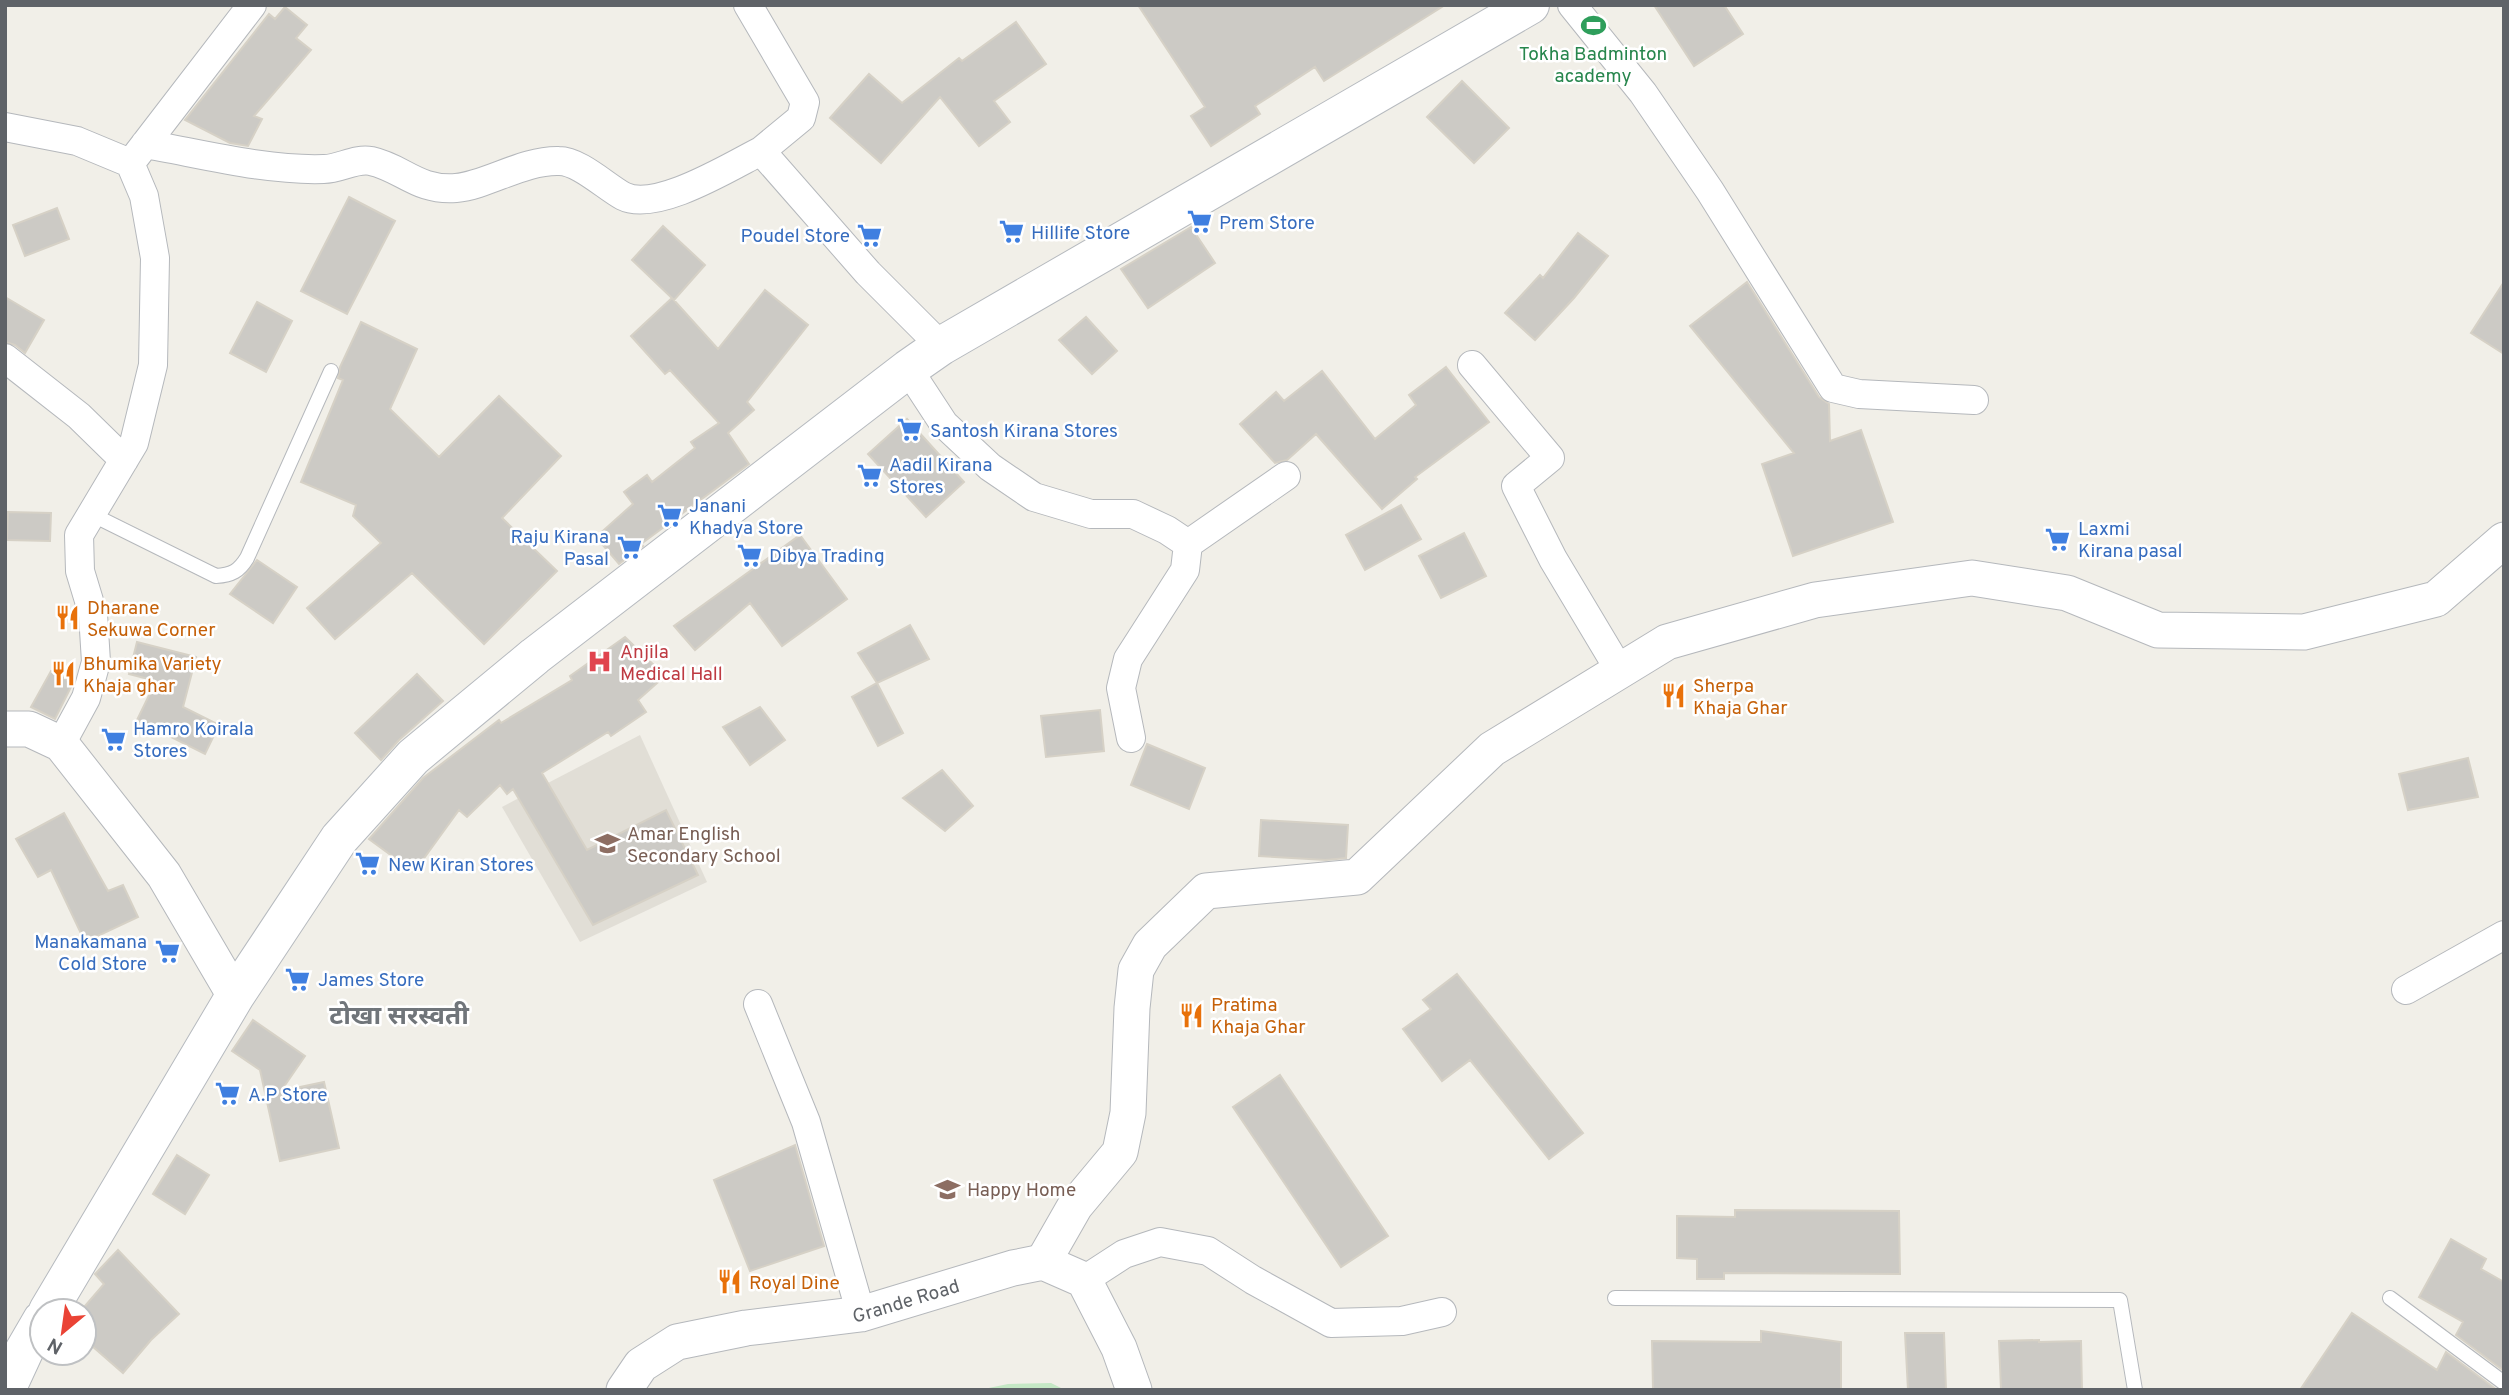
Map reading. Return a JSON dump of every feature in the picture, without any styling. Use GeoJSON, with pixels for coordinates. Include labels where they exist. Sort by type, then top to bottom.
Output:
{"type":"FeatureCollection","features":[{"type":"Feature","properties":{"kind":"main road"},"geometry":{"type":"LineString","coordinates":[[56,1297],[235,996],[339,839],[413,757],[535,656],[941,346],[1530,5]]}},
{"type":"Feature","properties":{"kind":"main road"},"geometry":{"type":"LineString","coordinates":[[6,1390],[28,1344]]}},
{"type":"Feature","properties":{"kind":"street"},"geometry":{"type":"LineString","coordinates":[[61,744],[86,698],[96,662],[93,614],[80,571],[79,535],[134,443],[153,365],[155,258],[137,154],[252,5]]}},
{"type":"Feature","properties":{"kind":"street"},"geometry":{"type":"LineString","coordinates":[[5,127],[137,154],[326,169],[357,161],[371,161],[429,187],[458,188],[534,164],[561,160],[590,173],[626,197],[643,200],[671,195],[761,152],[801,118],[805,102],[748,5]]}},
{"type":"Feature","properties":{"kind":"street"},"geometry":{"type":"LineString","coordinates":[[1572,5],[1643,93],[1688,159],[1833,388],[1859,394],[1974,400]]}},
{"type":"Feature","properties":{"kind":"street"},"geometry":{"type":"LineString","coordinates":[[761,152],[868,274],[941,346]]}},
{"type":"Feature","properties":{"kind":"street"},"geometry":{"type":"LineString","coordinates":[[5,358],[79,416],[124,460]]}},
{"type":"Feature","properties":{"kind":"street"},"geometry":{"type":"LineString","coordinates":[[1472,365],[1550,458],[1516,486],[1553,559],[1620,671]]}},
{"type":"Feature","properties":{"kind":"street"},"geometry":{"type":"LineString","coordinates":[[908,369],[944,424],[990,467],[1034,497],[1091,514],[1133,514],[1167,530],[1188,544]]}},
{"type":"Feature","properties":{"kind":"street"},"geometry":{"type":"LineString","coordinates":[[1131,738],[1121,688],[1128,659],[1185,570],[1188,544],[1286,476]]}},
{"type":"Feature","properties":{"kind":"street"},"geometry":{"type":"LineString","coordinates":[[1134,1390],[1119,1348],[1084,1280],[1043,1262],[1075,1206],[1120,1152],[1128,1113],[1136,970],[1150,945],[1206,891],[1357,877],[1492,749],[1667,642],[1815,600],[1972,578],[2067,593],[2158,630],[2304,632],[2436,598],[2504,540]]}},
{"type":"Feature","properties":{"kind":"street"},"geometry":{"type":"LineString","coordinates":[[5,729],[29,729],[61,744],[164,876],[235,996]]}},
{"type":"Feature","properties":{"kind":"street"},"geometry":{"type":"LineString","coordinates":[[2406,990],[2504,934]]}},
{"type":"Feature","properties":{"kind":"street"},"geometry":{"type":"LineString","coordinates":[[758,1004],[806,1122],[861,1314]]}},
{"type":"Feature","properties":{"kind":"street"},"geometry":{"type":"LineString","coordinates":[[1084,1280],[1124,1254],[1160,1242],[1208,1251],[1331,1323],[1402,1321],[1442,1312]]}},
{"type":"Feature","properties":{"kind":"street","name":"Grande Road"},"geometry":{"type":"LineString","coordinates":[[624,1390],[641,1366],[677,1342],[746,1328],[861,1314],[1013,1268],[1043,1262]]}},
{"type":"Feature","properties":{"kind":"lane"},"geometry":{"type":"LineString","coordinates":[[92,513],[216,576],[229,575],[240,569],[331,371]]}},
{"type":"Feature","properties":{"kind":"lane"},"geometry":{"type":"LineString","coordinates":[[1615,1298],[2120,1300],[2135,1390]]}},
{"type":"Feature","properties":{"kind":"lane"},"geometry":{"type":"LineString","coordinates":[[2390,1298],[2504,1383]]}},
{"type":"Feature","properties":{"kind":"shaded area","name":"Amar English Secondary School"},"geometry":{"type":"Polygon","coordinates":[[[640,735],[707,882],[580,942],[502,807],[640,735]]]}},
{"type":"Feature","properties":{"kind":"green space"},"geometry":{"type":"Polygon","coordinates":[[[1051,1383],[1065,1390],[979,1390],[1008,1384],[1051,1383]]]}},
{"type":"Feature","properties":{"kind":"building"},"geometry":{"type":"Polygon","coordinates":[[[1138,5],[1445,5],[1324,81],[1315,67],[1255,106],[1260,114],[1211,146],[1191,116],[1205,107],[1138,5]]]}},
{"type":"Feature","properties":{"kind":"building"},"geometry":{"type":"Polygon","coordinates":[[[1654,5],[1724,5],[1743,34],[1694,66],[1654,5]]]}},
{"type":"Feature","properties":{"kind":"building"},"geometry":{"type":"Polygon","coordinates":[[[285,7],[307,25],[296,38],[311,50],[254,116],[262,119],[248,146],[230,143],[185,120],[269,14],[275,19],[285,7]]]}},
{"type":"Feature","properties":{"kind":"building"},"geometry":{"type":"Polygon","coordinates":[[[1016,22],[1046,64],[994,101],[1010,122],[979,146],[940,97],[881,163],[830,118],[869,74],[902,103],[959,58],[962,61],[1016,22]]]}},
{"type":"Feature","properties":{"kind":"building"},"geometry":{"type":"Polygon","coordinates":[[[1462,81],[1509,128],[1474,163],[1427,117],[1462,81]]]}},
{"type":"Feature","properties":{"kind":"building"},"geometry":{"type":"Polygon","coordinates":[[[349,197],[395,221],[347,314],[301,291],[349,197]]]}},
{"type":"Feature","properties":{"kind":"building"},"geometry":{"type":"Polygon","coordinates":[[[57,208],[69,239],[25,256],[13,225],[57,208]]]}},
{"type":"Feature","properties":{"kind":"building"},"geometry":{"type":"Polygon","coordinates":[[[663,226],[705,265],[674,300],[632,260],[663,226]]]}},
{"type":"Feature","properties":{"kind":"building"},"geometry":{"type":"Polygon","coordinates":[[[1191,227],[1215,263],[1148,308],[1121,269],[1191,227]]]}},
{"type":"Feature","properties":{"kind":"building"},"geometry":{"type":"Polygon","coordinates":[[[1578,233],[1608,256],[1535,340],[1505,313],[1540,275],[1543,278],[1578,233]]]}},
{"type":"Feature","properties":{"kind":"building"},"geometry":{"type":"Polygon","coordinates":[[[1747,282],[1819,397],[1829,404],[1830,441],[1861,430],[1893,522],[1793,556],[1762,464],[1794,453],[1690,326],[1747,282]]]}},
{"type":"Feature","properties":{"kind":"building"},"geometry":{"type":"Polygon","coordinates":[[[2504,282],[2504,354],[2471,333],[2504,282]]]}},
{"type":"Feature","properties":{"kind":"building"},"geometry":{"type":"Polygon","coordinates":[[[765,290],[808,325],[747,402],[754,410],[728,433],[749,464],[641,544],[643,546],[619,564],[596,537],[633,504],[624,492],[647,475],[652,482],[695,448],[691,442],[719,423],[670,370],[665,374],[631,336],[672,298],[718,349],[765,290]]]}},
{"type":"Feature","properties":{"kind":"building"},"geometry":{"type":"Polygon","coordinates":[[[5,297],[44,320],[25,353],[15,345],[5,342],[5,297]]]}},
{"type":"Feature","properties":{"kind":"building"},"geometry":{"type":"Polygon","coordinates":[[[257,302],[292,321],[266,372],[230,353],[257,302]]]}},
{"type":"Feature","properties":{"kind":"building"},"geometry":{"type":"Polygon","coordinates":[[[1086,317],[1117,351],[1092,374],[1059,340],[1086,317]]]}},
{"type":"Feature","properties":{"kind":"building"},"geometry":{"type":"Polygon","coordinates":[[[361,322],[417,349],[390,409],[439,457],[499,396],[561,456],[502,518],[557,571],[484,644],[412,573],[335,639],[307,608],[381,543],[353,516],[356,505],[301,482],[343,380],[338,378],[340,367],[361,322]]]}},
{"type":"Feature","properties":{"kind":"building"},"geometry":{"type":"Polygon","coordinates":[[[1446,367],[1489,422],[1415,477],[1417,479],[1382,509],[1316,434],[1287,460],[1275,463],[1240,424],[1276,392],[1284,401],[1322,371],[1375,439],[1416,405],[1409,395],[1446,367]]]}},
{"type":"Feature","properties":{"kind":"building"},"geometry":{"type":"Polygon","coordinates":[[[907,419],[964,482],[926,517],[868,454],[907,419]]]}},
{"type":"Feature","properties":{"kind":"building"},"geometry":{"type":"Polygon","coordinates":[[[1401,505],[1421,539],[1365,570],[1346,535],[1401,505]]]}},
{"type":"Feature","properties":{"kind":"building"},"geometry":{"type":"Polygon","coordinates":[[[8,512],[51,513],[50,541],[7,540],[8,512]]]}},
{"type":"Feature","properties":{"kind":"building"},"geometry":{"type":"Polygon","coordinates":[[[1464,533],[1486,576],[1441,598],[1419,556],[1464,533]]]}},
{"type":"Feature","properties":{"kind":"building"},"geometry":{"type":"Polygon","coordinates":[[[800,535],[847,599],[782,646],[750,603],[695,650],[674,626],[800,535]]]}},
{"type":"Feature","properties":{"kind":"building"},"geometry":{"type":"Polygon","coordinates":[[[257,560],[297,587],[273,623],[230,594],[257,560]]]}},
{"type":"Feature","properties":{"kind":"building"},"geometry":{"type":"Polygon","coordinates":[[[910,625],[929,659],[877,683],[858,653],[910,625]]]}},
{"type":"Feature","properties":{"kind":"building"},"geometry":{"type":"Polygon","coordinates":[[[625,637],[665,676],[638,700],[646,712],[611,736],[608,732],[542,773],[587,850],[666,810],[698,875],[593,925],[513,789],[507,794],[500,785],[467,817],[459,810],[414,872],[369,839],[423,778],[499,720],[501,723],[572,680],[570,676],[625,637]]]}},
{"type":"Feature","properties":{"kind":"building"},"geometry":{"type":"Polygon","coordinates":[[[137,642],[196,657],[183,707],[219,725],[205,754],[137,720],[156,681],[129,674],[137,642]]]}},
{"type":"Feature","properties":{"kind":"building"},"geometry":{"type":"Polygon","coordinates":[[[51,671],[73,683],[55,719],[31,707],[51,671]]]}},
{"type":"Feature","properties":{"kind":"building"},"geometry":{"type":"Polygon","coordinates":[[[417,674],[443,701],[381,760],[355,733],[417,674]]]}},
{"type":"Feature","properties":{"kind":"building"},"geometry":{"type":"Polygon","coordinates":[[[877,683],[903,733],[878,746],[852,697],[877,683]]]}},
{"type":"Feature","properties":{"kind":"building"},"geometry":{"type":"Polygon","coordinates":[[[760,707],[785,740],[750,765],[723,727],[760,707]]]}},
{"type":"Feature","properties":{"kind":"building"},"geometry":{"type":"Polygon","coordinates":[[[1100,710],[1104,751],[1046,757],[1041,716],[1100,710]]]}},
{"type":"Feature","properties":{"kind":"building"},"geometry":{"type":"Polygon","coordinates":[[[1147,744],[1205,768],[1189,809],[1131,785],[1147,744]]]}},
{"type":"Feature","properties":{"kind":"building"},"geometry":{"type":"Polygon","coordinates":[[[2468,758],[2478,797],[2408,810],[2399,774],[2468,758]]]}},
{"type":"Feature","properties":{"kind":"building"},"geometry":{"type":"Polygon","coordinates":[[[942,770],[973,806],[945,831],[903,798],[942,770]]]}},
{"type":"Feature","properties":{"kind":"building"},"geometry":{"type":"Polygon","coordinates":[[[64,813],[108,891],[123,885],[138,917],[85,942],[51,870],[38,877],[16,839],[64,813]]]}},
{"type":"Feature","properties":{"kind":"building"},"geometry":{"type":"Polygon","coordinates":[[[1261,820],[1348,825],[1346,858],[1326,860],[1259,856],[1261,820]]]}},
{"type":"Feature","properties":{"kind":"building"},"geometry":{"type":"Polygon","coordinates":[[[1457,974],[1583,1133],[1549,1159],[1470,1060],[1442,1081],[1403,1029],[1431,1009],[1423,1000],[1457,974]]]}},
{"type":"Feature","properties":{"kind":"building"},"geometry":{"type":"Polygon","coordinates":[[[253,1020],[305,1056],[281,1091],[324,1082],[339,1148],[280,1161],[260,1070],[232,1051],[253,1020]]]}},
{"type":"Feature","properties":{"kind":"building"},"geometry":{"type":"Polygon","coordinates":[[[1280,1075],[1388,1236],[1341,1267],[1233,1107],[1280,1075]]]}},
{"type":"Feature","properties":{"kind":"building"},"geometry":{"type":"Polygon","coordinates":[[[795,1145],[824,1246],[750,1271],[714,1180],[795,1145]]]}},
{"type":"Feature","properties":{"kind":"building"},"geometry":{"type":"Polygon","coordinates":[[[177,1155],[209,1175],[185,1214],[153,1194],[177,1155]]]}},
{"type":"Feature","properties":{"kind":"building"},"geometry":{"type":"Polygon","coordinates":[[[1735,1210],[1899,1211],[1900,1274],[1724,1273],[1724,1279],[1697,1279],[1697,1259],[1677,1258],[1677,1216],[1735,1217],[1735,1210]]]}},
{"type":"Feature","properties":{"kind":"building"},"geometry":{"type":"Polygon","coordinates":[[[2451,1239],[2486,1259],[2481,1269],[2504,1282],[2504,1371],[2456,1335],[2463,1322],[2419,1297],[2451,1239]]]}},
{"type":"Feature","properties":{"kind":"building"},"geometry":{"type":"Polygon","coordinates":[[[118,1250],[179,1314],[151,1340],[123,1373],[98,1351],[98,1297],[93,1297],[104,1284],[95,1274],[118,1250]]]}},
{"type":"Feature","properties":{"kind":"building"},"geometry":{"type":"Polygon","coordinates":[[[2352,1313],[2437,1370],[2446,1352],[2497,1390],[2300,1390],[2352,1313]]]}},
{"type":"Feature","properties":{"kind":"building"},"geometry":{"type":"Polygon","coordinates":[[[1761,1331],[1841,1342],[1841,1389],[1653,1389],[1652,1341],[1761,1342],[1761,1331]]]}},
{"type":"Feature","properties":{"kind":"building"},"geometry":{"type":"Polygon","coordinates":[[[1905,1333],[1944,1333],[1946,1390],[1908,1390],[1905,1333]]]}},
{"type":"Feature","properties":{"kind":"building"},"geometry":{"type":"Polygon","coordinates":[[[1999,1341],[2081,1341],[2082,1390],[2001,1390],[1999,1341]]]}},
{"type":"Feature","properties":{"kind":"place","name":"Tokha Badminton academy"},"geometry":{"type":"Point","coordinates":[1593,25]}},
{"type":"Feature","properties":{"kind":"place","name":"Prem Store"},"geometry":{"type":"Point","coordinates":[1199,222]}},
{"type":"Feature","properties":{"kind":"place","name":"Hillife Store"},"geometry":{"type":"Point","coordinates":[1011,232]}},
{"type":"Feature","properties":{"kind":"place","name":"Poudel Store"},"geometry":{"type":"Point","coordinates":[870,235]}},
{"type":"Feature","properties":{"kind":"place","name":"Santosh Kirana Stores"},"geometry":{"type":"Point","coordinates":[910,430]}},
{"type":"Feature","properties":{"kind":"place","name":"Aadil Kirana Stores"},"geometry":{"type":"Point","coordinates":[869,475]}},
{"type":"Feature","properties":{"kind":"place","name":"Janani Khadya Store"},"geometry":{"type":"Point","coordinates":[669,516]}},
{"type":"Feature","properties":{"kind":"place","name":"Laxmi Kirana pasal"},"geometry":{"type":"Point","coordinates":[2058,539]}},
{"type":"Feature","properties":{"kind":"place","name":"Raju Kirana Pasal"},"geometry":{"type":"Point","coordinates":[629,547]}},
{"type":"Feature","properties":{"kind":"place","name":"Dibya Trading"},"geometry":{"type":"Point","coordinates":[749,555]}},
{"type":"Feature","properties":{"kind":"place","name":"Dharane Sekuwa Corner"},"geometry":{"type":"Point","coordinates":[67,618]}},
{"type":"Feature","properties":{"kind":"place","name":"Anjila Medical Hall"},"geometry":{"type":"Point","coordinates":[600,662]}},
{"type":"Feature","properties":{"kind":"place","name":"Bhumika Variety Khaja ghar"},"geometry":{"type":"Point","coordinates":[63,674]}},
{"type":"Feature","properties":{"kind":"place","name":"Sherpa Khaja Ghar"},"geometry":{"type":"Point","coordinates":[1673,696]}},
{"type":"Feature","properties":{"kind":"place","name":"Hamro Koirala Stores"},"geometry":{"type":"Point","coordinates":[113,739]}},
{"type":"Feature","properties":{"kind":"place","name":"Amar English Secondary School"},"geometry":{"type":"Point","coordinates":[607,844]}},
{"type":"Feature","properties":{"kind":"place","name":"New Kiran Stores"},"geometry":{"type":"Point","coordinates":[368,864]}},
{"type":"Feature","properties":{"kind":"place","name":"Manakamana Cold Store"},"geometry":{"type":"Point","coordinates":[167,952]}},
{"type":"Feature","properties":{"kind":"place","name":"James Store"},"geometry":{"type":"Point","coordinates":[298,979]}},
{"type":"Feature","properties":{"kind":"place","name":"Pratima Khaja Ghar"},"geometry":{"type":"Point","coordinates":[1191,1015]}},
{"type":"Feature","properties":{"kind":"place","name":"A.P Store"},"geometry":{"type":"Point","coordinates":[228,1094]}},
{"type":"Feature","properties":{"kind":"place","name":"Happy Home"},"geometry":{"type":"Point","coordinates":[947,1189]}},
{"type":"Feature","properties":{"kind":"place","name":"Royal Dine"},"geometry":{"type":"Point","coordinates":[729,1282]}},
{"type":"Feature","properties":{"kind":"district","name":"टोखा सरस्वती"},"geometry":{"type":"Point","coordinates":[399,1015]}}]}
